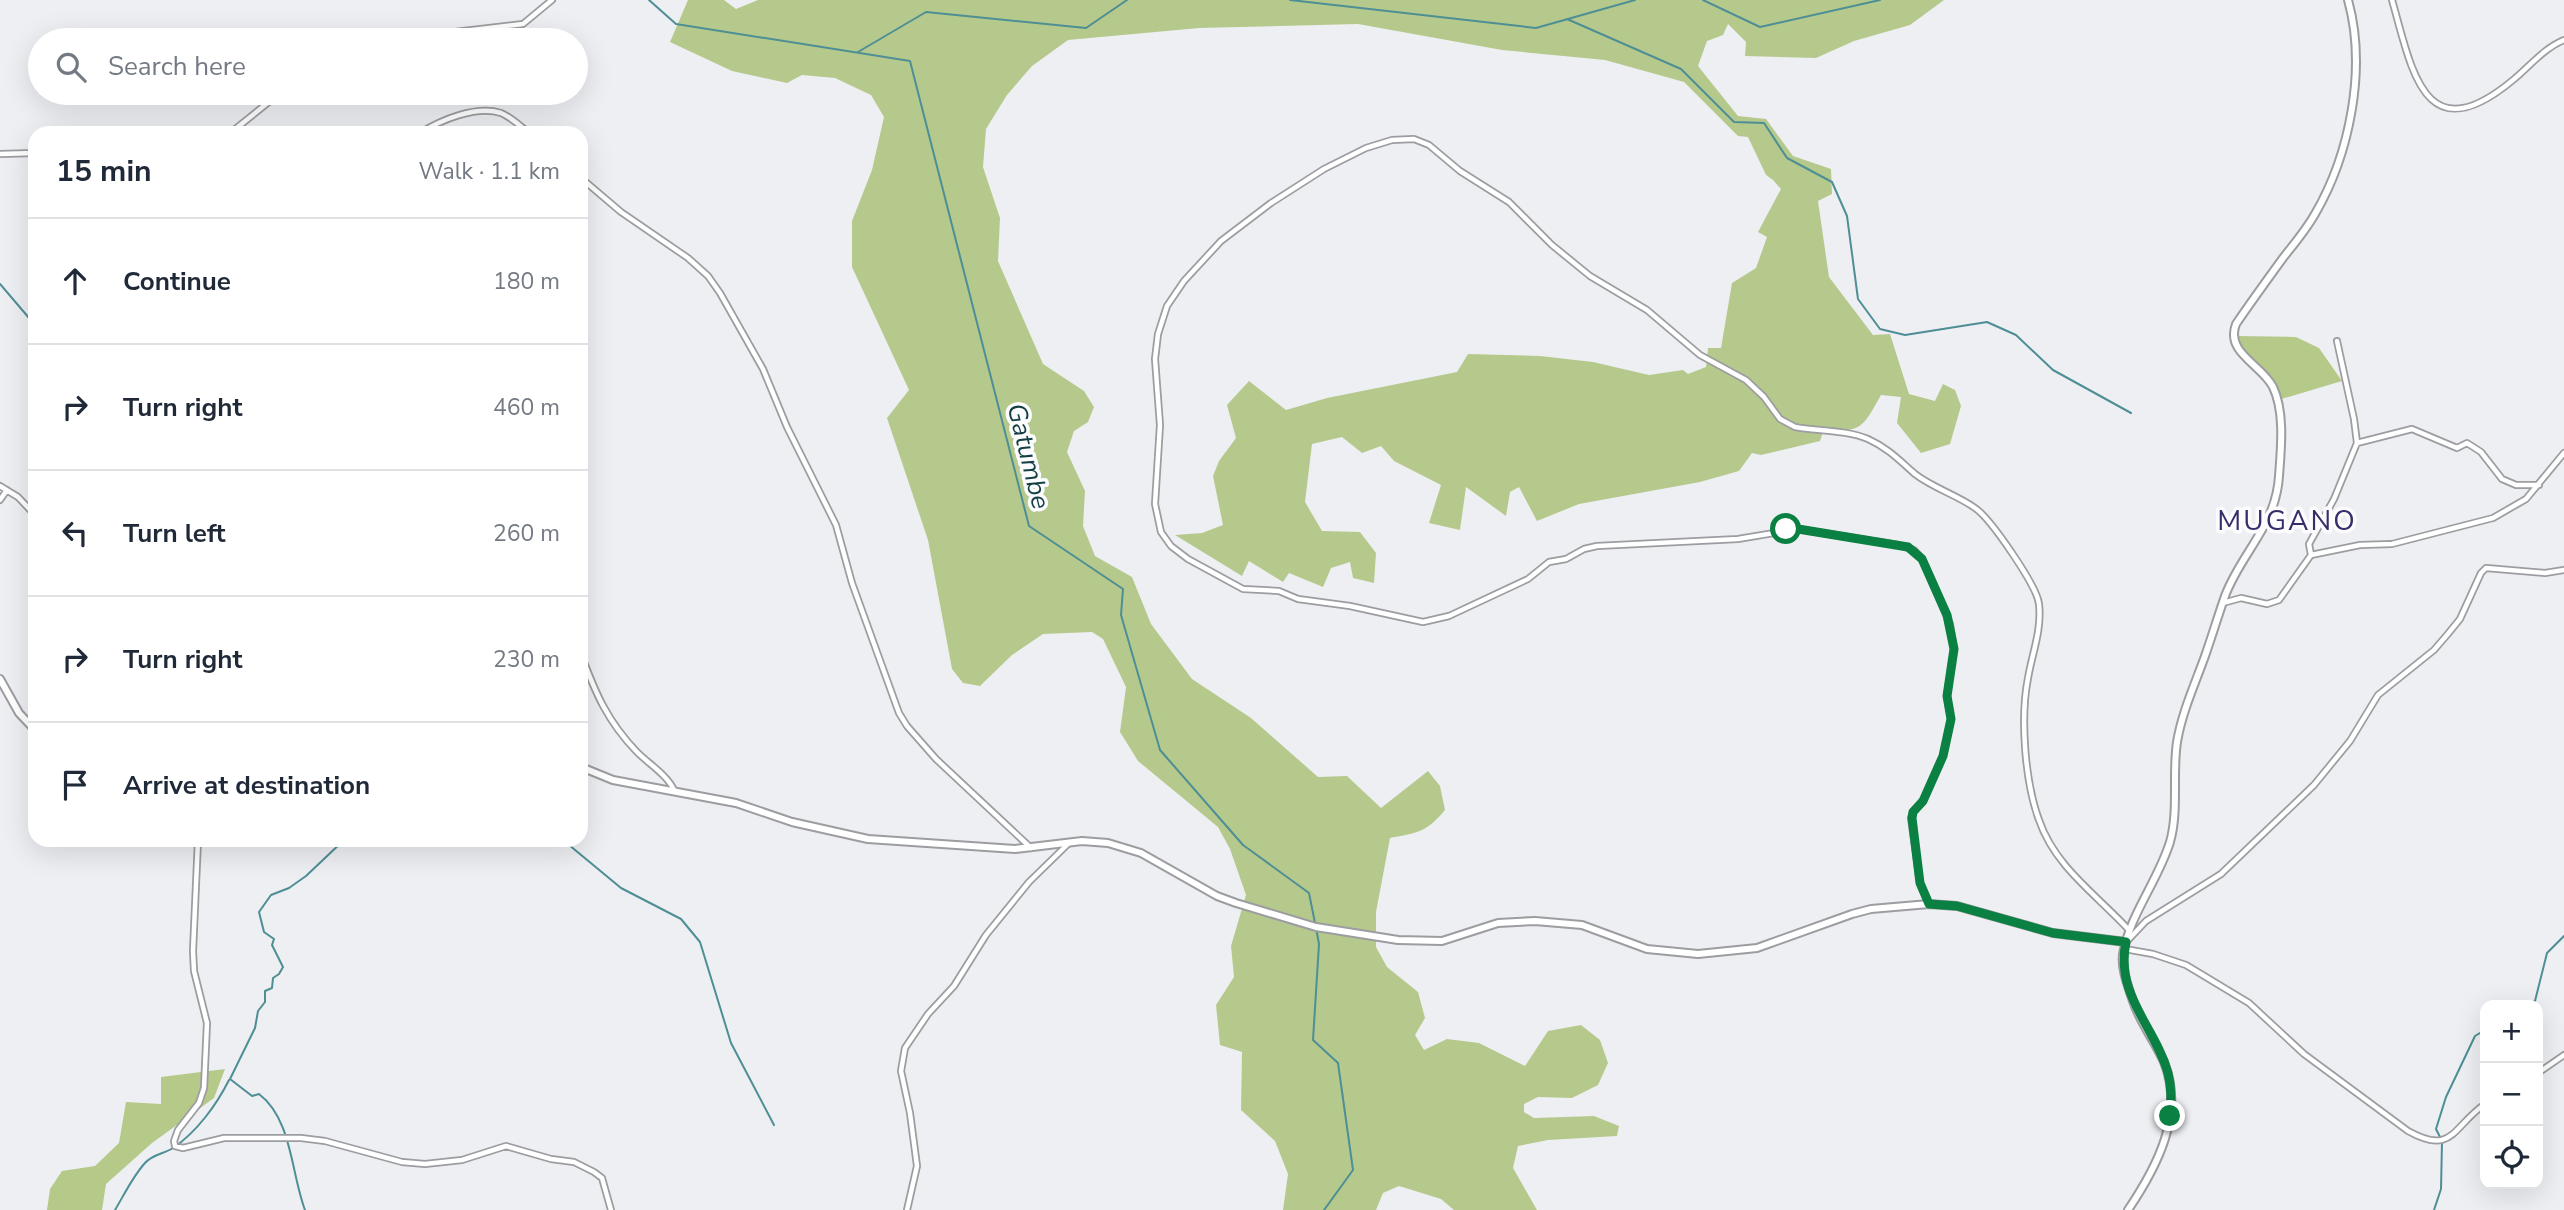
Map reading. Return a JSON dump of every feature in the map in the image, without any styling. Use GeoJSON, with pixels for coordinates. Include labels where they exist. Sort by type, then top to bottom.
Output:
{"type":"FeatureCollection","features":[{"type":"Feature","properties":{"kind":"main road"},"geometry":{"type":"LineString","coordinates":[[2128,1210],[2155,1167],[2172,1101],[2168,1072],[2135,1007],[2127,982],[2123,963],[2125,945],[2171,840],[2174,769],[2180,729],[2222,604],[2232,579],[2265,527],[2273,507],[2279,478],[2278,403],[2267,378],[2235,345],[2233,330],[2315,214],[2341,152],[2355,67],[2348,0]]}},
{"type":"Feature","properties":{"kind":"main road"},"geometry":{"type":"LineString","coordinates":[[0,679],[19,713],[28,723]]}},
{"type":"Feature","properties":{"kind":"main road"},"geometry":{"type":"LineString","coordinates":[[588,770],[613,780],[736,803],[792,822],[852,837],[1032,848],[1093,841],[1121,846],[1140,853],[1236,904],[1316,928],[1408,942],[1442,940],[1508,921],[1535,921],[1582,925],[1647,949],[1698,954],[1757,948],[1861,911],[1888,906],[1929,904],[1957,906],[2053,933],[2125,945]]}},
{"type":"Feature","properties":{"kind":"street"},"geometry":{"type":"LineString","coordinates":[[489,28],[523,24],[552,0]]}},
{"type":"Feature","properties":{"kind":"street"},"geometry":{"type":"LineString","coordinates":[[2392,0],[2406,53],[2423,90],[2433,102],[2452,109],[2468,108],[2483,102],[2546,51],[2564,40]]}},
{"type":"Feature","properties":{"kind":"street"},"geometry":{"type":"LineString","coordinates":[[239,126],[265,105]]}},
{"type":"Feature","properties":{"kind":"street"},"geometry":{"type":"LineString","coordinates":[[434,126],[469,113],[488,112],[504,114],[520,126]]}},
{"type":"Feature","properties":{"kind":"street"},"geometry":{"type":"LineString","coordinates":[[1929,904],[1920,883],[1912,818],[1913,812],[1923,801],[1943,756],[1951,719],[1947,696],[1954,649],[1947,615],[1922,559],[1914,550],[1798,529],[1738,539],[1604,545],[1584,550],[1566,559],[1549,562],[1528,579],[1449,616],[1423,622],[1350,606],[1298,599],[1279,591],[1243,589],[1188,559],[1166,539],[1157,517],[1155,488],[1160,425],[1155,359],[1158,334],[1167,306],[1184,281],[1221,241],[1241,224],[1324,169],[1366,148],[1392,140],[1413,139],[1423,142],[1460,171],[1509,202],[1552,246],[1590,276],[1647,310],[1700,355],[1746,380],[1786,423],[1795,427],[1868,439],[1899,457],[1916,475],[1977,509],[1989,521],[2032,584],[2039,604],[2036,643],[2026,690],[2026,740],[2032,794],[2038,818],[2047,840],[2066,868],[2130,931]]}},
{"type":"Feature","properties":{"kind":"street"},"geometry":{"type":"LineString","coordinates":[[0,154],[28,153]]}},
{"type":"Feature","properties":{"kind":"street"},"geometry":{"type":"LineString","coordinates":[[588,184],[621,212],[688,258],[708,276],[720,293],[763,369],[836,525],[852,583],[906,726],[936,760],[1032,848]]}},
{"type":"Feature","properties":{"kind":"street"},"geometry":{"type":"LineString","coordinates":[[2311,555],[2309,544],[2334,499],[2357,443],[2337,341]]}},
{"type":"Feature","properties":{"kind":"street"},"geometry":{"type":"LineString","coordinates":[[2357,443],[2412,429],[2457,448],[2468,443],[2481,452],[2502,479],[2516,485],[2539,485]]}},
{"type":"Feature","properties":{"kind":"street"},"geometry":{"type":"LineString","coordinates":[[2222,604],[2241,598],[2267,604],[2278,600],[2311,555],[2360,545],[2392,544],[2493,518],[2526,499],[2564,453]]}},
{"type":"Feature","properties":{"kind":"street"},"geometry":{"type":"LineString","coordinates":[[0,486],[18,497],[28,508]]}},
{"type":"Feature","properties":{"kind":"street"},"geometry":{"type":"LineString","coordinates":[[0,500],[7,490]]}},
{"type":"Feature","properties":{"kind":"street"},"geometry":{"type":"LineString","coordinates":[[2480,1108],[2450,1138],[2433,1142],[2423,1139],[2408,1131],[2304,1054],[2249,1003],[2199,972],[2167,958],[2125,945],[2153,916],[2221,874],[2314,786],[2350,741],[2378,695],[2434,650],[2460,619],[2486,568],[2545,573],[2564,570]]}},
{"type":"Feature","properties":{"kind":"street"},"geometry":{"type":"LineString","coordinates":[[588,673],[605,712],[621,734],[666,778],[674,790]]}},
{"type":"Feature","properties":{"kind":"street"},"geometry":{"type":"LineString","coordinates":[[907,1210],[917,1166],[912,1123],[901,1071],[905,1048],[928,1014],[954,986],[986,935],[1029,882],[1069,843]]}},
{"type":"Feature","properties":{"kind":"street"},"geometry":{"type":"LineString","coordinates":[[198,847],[193,961],[207,1023],[204,1088],[195,1110],[178,1130],[175,1146],[183,1148],[224,1138],[300,1138],[325,1141],[402,1162],[425,1164],[461,1160],[506,1146],[551,1159],[574,1162],[594,1171],[602,1178],[611,1210]]}},
{"type":"Feature","properties":{"kind":"street"},"geometry":{"type":"LineString","coordinates":[[2543,1070],[2564,1055]]}},
{"type":"Feature","properties":{"kind":"green space"},"geometry":{"type":"Polygon","coordinates":[[[688,0],[724,0],[736,9],[758,0],[1944,0],[1910,25],[1854,41],[1816,58],[1745,56],[1746,42],[1728,24],[1723,35],[1707,41],[1698,66],[1738,116],[1766,119],[1793,156],[1831,169],[1832,194],[1818,201],[1829,277],[1873,335],[1890,334],[1909,394],[1935,401],[1943,384],[1955,390],[1961,406],[1950,444],[1921,453],[1897,423],[1901,397],[1881,395],[1860,426],[1846,431],[1823,432],[1820,441],[1761,455],[1752,453],[1739,471],[1700,482],[1579,504],[1537,521],[1519,487],[1510,492],[1506,516],[1466,487],[1460,530],[1429,523],[1441,485],[1394,461],[1381,446],[1362,453],[1342,437],[1312,444],[1305,502],[1322,531],[1360,532],[1376,553],[1374,583],[1353,578],[1350,562],[1331,568],[1323,587],[1289,573],[1283,582],[1249,561],[1242,576],[1175,535],[1202,533],[1223,525],[1213,476],[1219,461],[1236,438],[1227,405],[1249,381],[1286,410],[1327,398],[1457,372],[1468,354],[1540,356],[1593,362],[1649,375],[1683,370],[1688,374],[1706,367],[1708,348],[1721,348],[1732,283],[1756,268],[1767,237],[1758,232],[1781,189],[1766,175],[1748,137],[1738,136],[1684,82],[1605,60],[1502,50],[1358,24],[1199,28],[1068,40],[1032,66],[1007,95],[986,129],[983,167],[1000,218],[998,261],[1043,364],[1084,391],[1094,407],[1088,422],[1074,431],[1067,452],[1085,491],[1083,526],[1095,556],[1132,577],[1151,624],[1192,679],[1251,718],[1318,777],[1347,776],[1381,808],[1428,771],[1440,786],[1445,810],[1439,817],[1421,830],[1390,838],[1376,912],[1376,947],[1387,967],[1418,992],[1425,1018],[1415,1035],[1424,1050],[1447,1039],[1479,1043],[1525,1066],[1548,1031],[1581,1025],[1600,1040],[1608,1063],[1598,1085],[1572,1098],[1538,1097],[1524,1104],[1524,1112],[1534,1118],[1594,1116],[1619,1126],[1617,1136],[1548,1140],[1518,1146],[1513,1168],[1537,1210],[1454,1210],[1441,1199],[1399,1186],[1383,1193],[1376,1210],[1283,1210],[1288,1174],[1275,1141],[1241,1110],[1242,1052],[1220,1045],[1216,1005],[1234,977],[1231,946],[1246,895],[1230,849],[1218,827],[1138,761],[1120,732],[1126,687],[1103,639],[1092,632],[1043,634],[1012,655],[980,686],[963,683],[952,669],[928,540],[887,418],[909,390],[852,267],[852,221],[872,170],[884,117],[871,95],[835,78],[802,75],[787,83],[732,71],[670,42],[688,0]]]}},
{"type":"Feature","properties":{"kind":"green space"},"geometry":{"type":"Polygon","coordinates":[[[2236,336],[2296,337],[2319,348],[2342,381],[2278,400],[2272,382],[2237,345],[2236,336]]]}},
{"type":"Feature","properties":{"kind":"green space"},"geometry":{"type":"Polygon","coordinates":[[[225,1069],[214,1098],[152,1143],[106,1184],[102,1210],[47,1210],[50,1189],[62,1171],[95,1166],[119,1143],[126,1102],[161,1104],[161,1077],[225,1069]]]}},
{"type":"Feature","properties":{"kind":"waterway","name":"Gatumbe"},"geometry":{"type":"LineString","coordinates":[[649,0],[676,24],[910,61],[1029,526],[1123,589],[1121,615],[1160,750],[1243,845],[1309,893],[1315,923]]}},
{"type":"Feature","properties":{"kind":"waterway"},"geometry":{"type":"LineString","coordinates":[[858,52],[926,12],[1086,28],[1127,0]]}},
{"type":"Feature","properties":{"kind":"waterway"},"geometry":{"type":"LineString","coordinates":[[1290,0],[1536,28],[1635,0]]}},
{"type":"Feature","properties":{"kind":"waterway"},"geometry":{"type":"LineString","coordinates":[[1703,0],[1760,27],[1880,0]]}},
{"type":"Feature","properties":{"kind":"waterway"},"geometry":{"type":"LineString","coordinates":[[1567,19],[1681,69],[1734,122],[1764,123],[1787,158],[1832,182],[1847,216],[1858,299],[1880,329],[1905,335],[1987,322],[2016,335],[2053,370],[2131,413]]}},
{"type":"Feature","properties":{"kind":"waterway"},"geometry":{"type":"LineString","coordinates":[[0,284],[28,317]]}},
{"type":"Feature","properties":{"kind":"waterway"},"geometry":{"type":"LineString","coordinates":[[305,1210],[278,1117],[259,1094],[252,1096],[230,1079],[255,1028],[258,1011],[265,1002],[265,991],[272,988],[273,978],[283,967],[272,945],[274,939],[264,932],[259,912],[271,895],[289,888],[306,876],[337,847]]}},
{"type":"Feature","properties":{"kind":"waterway"},"geometry":{"type":"LineString","coordinates":[[571,847],[621,888],[681,919],[700,942],[731,1043],[774,1125]]}},
{"type":"Feature","properties":{"kind":"waterway","name":"Gatumbe"},"geometry":{"type":"LineString","coordinates":[[1316,928],[1319,944],[1313,1040],[1338,1063],[1353,1170],[1324,1210]]}},
{"type":"Feature","properties":{"kind":"waterway"},"geometry":{"type":"LineString","coordinates":[[2535,1000],[2547,953],[2564,936]]}},
{"type":"Feature","properties":{"kind":"waterway"},"geometry":{"type":"LineString","coordinates":[[2440,1137],[2436,1129],[2446,1097],[2475,1036],[2480,1033]]}},
{"type":"Feature","properties":{"kind":"waterway"},"geometry":{"type":"LineString","coordinates":[[115,1210],[145,1163],[173,1148],[190,1134],[212,1108],[229,1080]]}},
{"type":"Feature","properties":{"kind":"waterway"},"geometry":{"type":"LineString","coordinates":[[2434,1210],[2441,1189],[2442,1142]]}},
{"type":"Feature","properties":{"kind":"district","name":"MUGANO"},"geometry":{"type":"Point","coordinates":[2287,520]}},
{"type":"Feature","properties":{"kind":"route"},"geometry":{"type":"LineString","coordinates":[[1786,529],[1908,547],[1922,559],[1947,615],[1954,649],[1947,696],[1951,719],[1943,756],[1923,801],[1913,812],[1911,826],[1920,883],[1929,904],[1973,909],[2053,933],[2126,942],[2123,963],[2135,1007],[2168,1072],[2172,1101],[2170,1116]]}}]}
